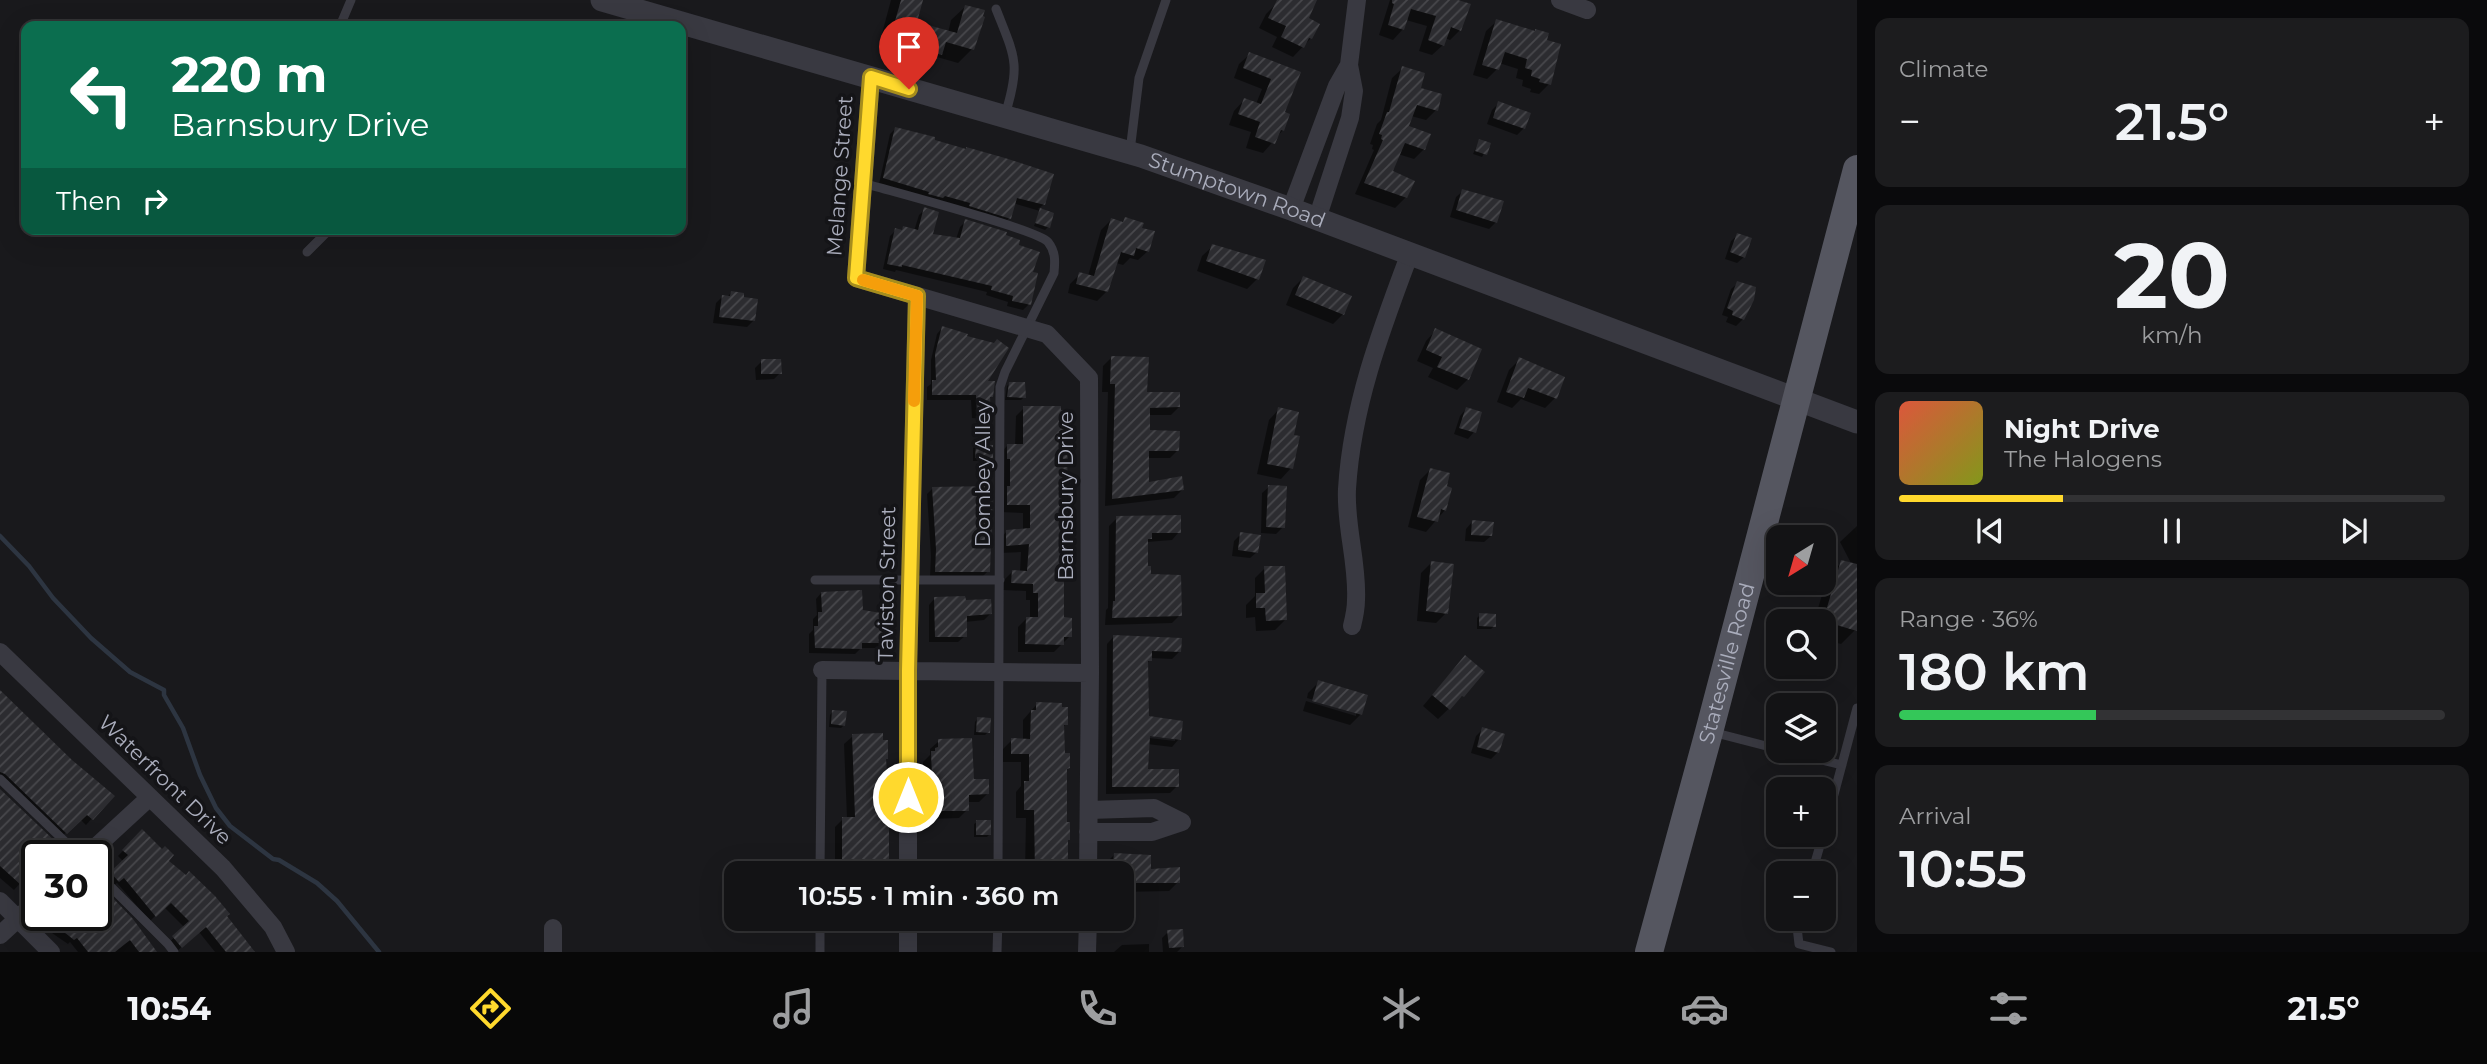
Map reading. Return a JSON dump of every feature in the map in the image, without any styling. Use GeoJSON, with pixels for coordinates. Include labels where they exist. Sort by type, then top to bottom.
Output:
{"type":"FeatureCollection","features":[{"type":"Feature","properties":{"kind":"main road","name":"Statesville Road"},"geometry":{"type":"LineString","coordinates":[[1649,952],[1857,169]]}},
{"type":"Feature","properties":{"kind":"street","name":"Stumptown Road"},"geometry":{"type":"LineString","coordinates":[[602,0],[675,21]]}},
{"type":"Feature","properties":{"kind":"street"},"geometry":{"type":"LineString","coordinates":[[1317,219],[1350,118],[1354,91],[1349,65],[1357,0]]}},
{"type":"Feature","properties":{"kind":"street"},"geometry":{"type":"LineString","coordinates":[[1560,0],[1587,10]]}},
{"type":"Feature","properties":{"kind":"street","name":"Stumptown Road"},"geometry":{"type":"LineString","coordinates":[[686,24],[1130,153],[1410,253],[1857,422]]}},
{"type":"Feature","properties":{"kind":"street"},"geometry":{"type":"LineString","coordinates":[[1291,209],[1337,86],[1349,65]]}},
{"type":"Feature","properties":{"kind":"street","name":"Melange Street"},"geometry":{"type":"LineString","coordinates":[[856,278],[871,77]]}},
{"type":"Feature","properties":{"kind":"street"},"geometry":{"type":"LineString","coordinates":[[1352,626],[1356,600],[1347,491],[1351,447],[1372,357],[1410,253]]}},
{"type":"Feature","properties":{"kind":"street","name":"Barnsbury Drive"},"geometry":{"type":"LineString","coordinates":[[856,278],[1047,334],[1089,378],[1088,861]]}},
{"type":"Feature","properties":{"kind":"street","name":"Taviston Street"},"geometry":{"type":"LineString","coordinates":[[908,861],[908,671],[917,296]]}},
{"type":"Feature","properties":{"kind":"street","name":"Waterfront Drive"},"geometry":{"type":"LineString","coordinates":[[0,652],[223,868],[273,927],[286,952]]}},
{"type":"Feature","properties":{"kind":"street"},"geometry":{"type":"LineString","coordinates":[[822,670],[1090,673]]}},
{"type":"Feature","properties":{"kind":"street"},"geometry":{"type":"LineString","coordinates":[[103,840],[150,797]]}},
{"type":"Feature","properties":{"kind":"street"},"geometry":{"type":"LineString","coordinates":[[1088,832],[1152,832],[1182,822],[1154,808],[1089,810]]}},
{"type":"Feature","properties":{"kind":"street"},"geometry":{"type":"LineString","coordinates":[[0,901],[51,952]]}},
{"type":"Feature","properties":{"kind":"street"},"geometry":{"type":"LineString","coordinates":[[0,935],[21,915]]}},
{"type":"Feature","properties":{"kind":"street"},"geometry":{"type":"LineString","coordinates":[[553,928],[553,952]]}},
{"type":"Feature","properties":{"kind":"street"},"geometry":{"type":"LineString","coordinates":[[908,931],[908,952]]}},
{"type":"Feature","properties":{"kind":"street"},"geometry":{"type":"LineString","coordinates":[[1087,931],[1087,952]]}},
{"type":"Feature","properties":{"kind":"lane"},"geometry":{"type":"LineString","coordinates":[[342,21],[351,0]]}},
{"type":"Feature","properties":{"kind":"lane"},"geometry":{"type":"LineString","coordinates":[[1130,153],[1139,78],[1167,0]]}},
{"type":"Feature","properties":{"kind":"lane"},"geometry":{"type":"LineString","coordinates":[[996,9],[1013,53],[1015,69],[1015,84],[1004,116]]}},
{"type":"Feature","properties":{"kind":"lane","name":"Dombey Alley"},"geometry":{"type":"LineString","coordinates":[[863,183],[1020,230],[1047,241],[1055,255],[1054,273],[1000,387],[998,861]]}},
{"type":"Feature","properties":{"kind":"lane"},"geometry":{"type":"LineString","coordinates":[[307,252],[324,235]]}},
{"type":"Feature","properties":{"kind":"lane"},"geometry":{"type":"LineString","coordinates":[[815,580],[1000,580]]}},
{"type":"Feature","properties":{"kind":"lane"},"geometry":{"type":"LineString","coordinates":[[820,861],[822,670]]}},
{"type":"Feature","properties":{"kind":"lane"},"geometry":{"type":"LineString","coordinates":[[1836,787],[1857,708]]}},
{"type":"Feature","properties":{"kind":"lane"},"geometry":{"type":"LineString","coordinates":[[1709,732],[1766,746]]}},
{"type":"Feature","properties":{"kind":"lane"},"geometry":{"type":"LineString","coordinates":[[1834,763],[1842,765]]}},
{"type":"Feature","properties":{"kind":"lane"},"geometry":{"type":"LineString","coordinates":[[0,779],[63,840]]}},
{"type":"Feature","properties":{"kind":"lane"},"geometry":{"type":"LineString","coordinates":[[112,888],[174,952]]}},
{"type":"Feature","properties":{"kind":"lane"},"geometry":{"type":"LineString","coordinates":[[820,931],[820,952]]}},
{"type":"Feature","properties":{"kind":"lane"},"geometry":{"type":"LineString","coordinates":[[998,931],[998,952]]}},
{"type":"Feature","properties":{"kind":"lane"},"geometry":{"type":"LineString","coordinates":[[1797,931],[1799,944],[1831,952]]}},
{"type":"Feature","properties":{"kind":"building"},"geometry":{"type":"Polygon","coordinates":[[[901,0],[923,0],[917,22],[957,33],[965,5],[985,10],[974,50],[946,42],[942,55],[938,54],[937,59],[920,54],[922,49],[918,48],[921,36],[893,28],[901,0]]]}},
{"type":"Feature","properties":{"kind":"building"},"geometry":{"type":"Polygon","coordinates":[[[1277,0],[1317,0],[1309,18],[1320,24],[1304,48],[1281,37],[1286,26],[1268,18],[1277,0]]]}},
{"type":"Feature","properties":{"kind":"building"},"geometry":{"type":"Polygon","coordinates":[[[1392,0],[1458,0],[1471,4],[1461,31],[1451,27],[1444,46],[1428,40],[1436,16],[1411,9],[1404,30],[1388,25],[1394,4],[1392,0]]]}},
{"type":"Feature","properties":{"kind":"building"},"geometry":{"type":"Polygon","coordinates":[[[1496,19],[1549,33],[1547,40],[1561,44],[1551,85],[1539,82],[1540,79],[1531,76],[1532,70],[1525,68],[1527,59],[1505,52],[1499,70],[1482,65],[1496,19]]]}},
{"type":"Feature","properties":{"kind":"building"},"geometry":{"type":"Polygon","coordinates":[[[1249,52],[1301,72],[1285,112],[1290,114],[1284,131],[1281,130],[1275,144],[1255,137],[1260,122],[1238,114],[1244,98],[1261,104],[1271,79],[1243,68],[1249,52]]]}},
{"type":"Feature","properties":{"kind":"building"},"geometry":{"type":"Polygon","coordinates":[[[1402,66],[1425,73],[1421,88],[1442,94],[1438,111],[1417,105],[1409,126],[1431,134],[1425,150],[1405,143],[1393,171],[1415,181],[1407,198],[1364,183],[1383,140],[1379,134],[1389,112],[1402,66]]]}},
{"type":"Feature","properties":{"kind":"building"},"geometry":{"type":"Polygon","coordinates":[[[1498,101],[1531,113],[1525,129],[1493,118],[1498,101]]]}},
{"type":"Feature","properties":{"kind":"building"},"geometry":{"type":"Polygon","coordinates":[[[895,127],[1054,174],[1045,205],[1017,198],[1011,219],[969,206],[970,203],[928,194],[929,192],[883,178],[895,127]]]}},
{"type":"Feature","properties":{"kind":"building"},"geometry":{"type":"Polygon","coordinates":[[[1479,139],[1491,143],[1487,155],[1475,151],[1479,139]]]}},
{"type":"Feature","properties":{"kind":"building"},"geometry":{"type":"Polygon","coordinates":[[[1462,189],[1504,201],[1497,223],[1456,210],[1462,189]]]}},
{"type":"Feature","properties":{"kind":"building"},"geometry":{"type":"Polygon","coordinates":[[[924,207],[939,212],[933,234],[960,238],[965,219],[1007,232],[1006,235],[1020,240],[1019,245],[1040,252],[1033,272],[1038,273],[1031,305],[1012,301],[1013,296],[991,290],[992,286],[887,264],[895,228],[902,230],[903,226],[918,230],[924,207]]]}},
{"type":"Feature","properties":{"kind":"building"},"geometry":{"type":"Polygon","coordinates":[[[1040,208],[1054,213],[1050,228],[1035,223],[1040,208]]]}},
{"type":"Feature","properties":{"kind":"building"},"geometry":{"type":"Polygon","coordinates":[[[1125,217],[1144,223],[1142,228],[1155,231],[1149,252],[1136,248],[1134,256],[1121,252],[1108,292],[1076,284],[1079,272],[1094,276],[1111,218],[1123,222],[1125,217]]]}},
{"type":"Feature","properties":{"kind":"building"},"geometry":{"type":"Polygon","coordinates":[[[1737,233],[1752,238],[1745,258],[1730,252],[1737,233]]]}},
{"type":"Feature","properties":{"kind":"building"},"geometry":{"type":"Polygon","coordinates":[[[1212,244],[1266,260],[1259,280],[1206,261],[1212,244]]]}},
{"type":"Feature","properties":{"kind":"building"},"geometry":{"type":"Polygon","coordinates":[[[1303,276],[1352,296],[1344,315],[1295,295],[1303,276]]]}},
{"type":"Feature","properties":{"kind":"building"},"geometry":{"type":"Polygon","coordinates":[[[1737,281],[1756,287],[1754,300],[1744,320],[1732,315],[1733,311],[1727,308],[1737,281]]]}},
{"type":"Feature","properties":{"kind":"building"},"geometry":{"type":"Polygon","coordinates":[[[731,291],[758,299],[755,321],[719,317],[722,295],[730,296],[731,291]]]}},
{"type":"Feature","properties":{"kind":"building"},"geometry":{"type":"Polygon","coordinates":[[[942,326],[994,343],[997,339],[1009,348],[988,381],[995,381],[993,397],[990,397],[991,414],[977,414],[976,395],[932,395],[932,380],[936,380],[935,354],[942,326]]]}},
{"type":"Feature","properties":{"kind":"building"},"geometry":{"type":"Polygon","coordinates":[[[1435,328],[1482,349],[1469,380],[1437,367],[1442,357],[1426,350],[1435,328]]]}},
{"type":"Feature","properties":{"kind":"building"},"geometry":{"type":"Polygon","coordinates":[[[1111,356],[1149,357],[1147,392],[1180,392],[1180,407],[1150,408],[1150,430],[1180,431],[1179,451],[1149,451],[1149,482],[1182,476],[1184,490],[1112,499],[1115,384],[1110,384],[1111,356]]]}},
{"type":"Feature","properties":{"kind":"building"},"geometry":{"type":"Polygon","coordinates":[[[1519,357],[1565,377],[1557,399],[1528,388],[1524,398],[1506,392],[1519,357]]]}},
{"type":"Feature","properties":{"kind":"building"},"geometry":{"type":"Polygon","coordinates":[[[761,359],[781,359],[782,374],[761,374],[761,359]]]}},
{"type":"Feature","properties":{"kind":"building"},"geometry":{"type":"Polygon","coordinates":[[[1009,382],[1025,382],[1026,398],[1007,397],[1009,382]]]}},
{"type":"Feature","properties":{"kind":"building"},"geometry":{"type":"Polygon","coordinates":[[[1023,406],[1061,406],[1061,410],[1068,410],[1067,516],[1064,543],[1070,544],[1069,567],[1064,567],[1064,617],[1072,618],[1072,637],[1064,637],[1064,645],[1025,644],[1026,617],[1038,617],[1038,593],[1033,593],[1033,584],[1011,583],[1012,570],[1027,571],[1029,544],[1006,546],[1006,530],[1030,528],[1030,505],[1007,505],[1010,459],[1007,459],[1007,444],[1023,444],[1023,406]]]}},
{"type":"Feature","properties":{"kind":"building"},"geometry":{"type":"Polygon","coordinates":[[[1278,407],[1299,412],[1294,435],[1300,436],[1293,469],[1267,464],[1278,407]]]}},
{"type":"Feature","properties":{"kind":"building"},"geometry":{"type":"Polygon","coordinates":[[[1466,407],[1482,412],[1476,433],[1459,428],[1466,407]]]}},
{"type":"Feature","properties":{"kind":"building"},"geometry":{"type":"Polygon","coordinates":[[[976,444],[993,445],[993,458],[975,458],[976,444]]]}},
{"type":"Feature","properties":{"kind":"building"},"geometry":{"type":"Polygon","coordinates":[[[1430,468],[1450,473],[1447,486],[1452,488],[1446,511],[1441,509],[1438,522],[1417,517],[1430,468]]]}},
{"type":"Feature","properties":{"kind":"building"},"geometry":{"type":"Polygon","coordinates":[[[1268,485],[1287,486],[1285,528],[1266,527],[1268,485]]]}},
{"type":"Feature","properties":{"kind":"building"},"geometry":{"type":"Polygon","coordinates":[[[993,486],[990,572],[935,572],[932,487],[993,486]]]}},
{"type":"Feature","properties":{"kind":"building"},"geometry":{"type":"Polygon","coordinates":[[[1181,515],[1181,533],[1152,533],[1152,539],[1148,539],[1148,566],[1151,566],[1151,574],[1181,575],[1182,616],[1112,618],[1115,601],[1116,516],[1181,515]]]}},
{"type":"Feature","properties":{"kind":"building"},"geometry":{"type":"Polygon","coordinates":[[[1472,520],[1494,522],[1492,536],[1471,535],[1472,520]]]}},
{"type":"Feature","properties":{"kind":"building"},"geometry":{"type":"Polygon","coordinates":[[[1240,532],[1261,535],[1258,553],[1238,550],[1240,532]]]}},
{"type":"Feature","properties":{"kind":"building"},"geometry":{"type":"Polygon","coordinates":[[[1841,560],[1857,564],[1857,631],[1836,625],[1836,609],[1827,609],[1831,595],[1836,595],[1836,577],[1841,560]]]}},
{"type":"Feature","properties":{"kind":"building"},"geometry":{"type":"Polygon","coordinates":[[[1431,561],[1454,564],[1448,614],[1426,611],[1431,561]]]}},
{"type":"Feature","properties":{"kind":"building"},"geometry":{"type":"Polygon","coordinates":[[[1264,566],[1285,566],[1287,620],[1266,621],[1265,608],[1256,608],[1256,593],[1265,593],[1264,566]]]}},
{"type":"Feature","properties":{"kind":"building"},"geometry":{"type":"Polygon","coordinates":[[[862,590],[863,610],[887,614],[887,643],[862,643],[862,649],[815,648],[814,626],[818,626],[818,612],[822,612],[821,592],[862,590]]]}},
{"type":"Feature","properties":{"kind":"building"},"geometry":{"type":"Polygon","coordinates":[[[965,596],[966,600],[991,599],[992,614],[967,616],[967,637],[935,637],[934,597],[965,596]]]}},
{"type":"Feature","properties":{"kind":"building"},"geometry":{"type":"Polygon","coordinates":[[[1479,613],[1496,614],[1496,627],[1479,626],[1479,613]]]}},
{"type":"Feature","properties":{"kind":"building"},"geometry":{"type":"Polygon","coordinates":[[[1113,635],[1182,638],[1181,652],[1152,651],[1152,661],[1148,661],[1149,716],[1183,721],[1181,740],[1150,736],[1148,769],[1179,769],[1179,787],[1112,787],[1113,635]]]}},
{"type":"Feature","properties":{"kind":"building"},"geometry":{"type":"Polygon","coordinates":[[[1465,655],[1485,672],[1450,710],[1432,695],[1465,655]]]}},
{"type":"Feature","properties":{"kind":"building"},"geometry":{"type":"Polygon","coordinates":[[[1318,680],[1368,695],[1362,715],[1312,701],[1318,680]]]}},
{"type":"Feature","properties":{"kind":"building"},"geometry":{"type":"Polygon","coordinates":[[[0,690],[72,760],[115,796],[93,820],[87,815],[67,834],[0,772],[0,690]]]}},
{"type":"Feature","properties":{"kind":"building"},"geometry":{"type":"Polygon","coordinates":[[[1036,702],[1062,703],[1062,707],[1068,707],[1068,725],[1064,725],[1065,753],[1070,753],[1070,768],[1067,769],[1067,822],[1070,822],[1068,861],[1035,861],[1034,810],[1024,810],[1024,781],[1029,781],[1029,754],[1011,754],[1011,738],[1030,739],[1031,710],[1036,710],[1036,702]]]}},
{"type":"Feature","properties":{"kind":"building"},"geometry":{"type":"Polygon","coordinates":[[[832,710],[847,711],[845,726],[831,724],[832,710]]]}},
{"type":"Feature","properties":{"kind":"building"},"geometry":{"type":"Polygon","coordinates":[[[977,717],[991,718],[990,733],[976,732],[977,717]]]}},
{"type":"Feature","properties":{"kind":"building"},"geometry":{"type":"Polygon","coordinates":[[[1482,727],[1505,734],[1499,753],[1477,747],[1482,727]]]}},
{"type":"Feature","properties":{"kind":"building"},"geometry":{"type":"Polygon","coordinates":[[[883,733],[883,740],[888,740],[886,759],[889,861],[831,861],[842,860],[842,817],[855,817],[852,734],[883,733]]]}},
{"type":"Feature","properties":{"kind":"building"},"geometry":{"type":"Polygon","coordinates":[[[972,738],[974,779],[989,779],[989,794],[969,795],[969,811],[938,811],[938,807],[933,807],[931,751],[938,747],[938,739],[972,738]]]}},
{"type":"Feature","properties":{"kind":"building"},"geometry":{"type":"Polygon","coordinates":[[[0,789],[54,840],[21,840],[21,885],[0,866],[0,789]]]}},
{"type":"Feature","properties":{"kind":"building"},"geometry":{"type":"Polygon","coordinates":[[[976,820],[991,820],[991,835],[976,835],[976,820]]]}},
{"type":"Feature","properties":{"kind":"building"},"geometry":{"type":"Polygon","coordinates":[[[142,829],[162,849],[165,846],[174,855],[169,861],[186,875],[189,871],[215,896],[255,952],[226,952],[206,927],[182,948],[172,936],[189,921],[171,903],[156,917],[124,878],[119,882],[112,874],[112,870],[128,855],[122,850],[142,829]]]}},
{"type":"Feature","properties":{"kind":"building"},"geometry":{"type":"Polygon","coordinates":[[[1114,853],[1151,855],[1151,869],[1180,867],[1180,883],[1134,883],[1134,861],[1113,861],[1114,853]]]}},
{"type":"Feature","properties":{"kind":"building"},"geometry":{"type":"Polygon","coordinates":[[[112,897],[133,919],[157,952],[139,952],[130,940],[115,952],[88,952],[77,938],[74,940],[63,931],[112,931],[112,897]]]}},
{"type":"Feature","properties":{"kind":"building"},"geometry":{"type":"Polygon","coordinates":[[[1183,929],[1184,947],[1169,948],[1167,930],[1183,929]]]}},
{"type":"Feature","properties":{"kind":"waterway"},"geometry":{"type":"LineString","coordinates":[[0,536],[91,638],[130,672],[164,690],[216,808],[230,826],[273,859],[317,883],[337,901],[379,952]]}},
{"type":"Feature","properties":{"kind":"slow traffic"},"geometry":{"type":"LineString","coordinates":[[863,280],[917,296],[914,401]]}},
{"type":"Feature","properties":{"kind":"route"},"geometry":{"type":"LineString","coordinates":[[908,797],[908,671],[917,296],[856,278],[871,77],[909,89]]}}]}
